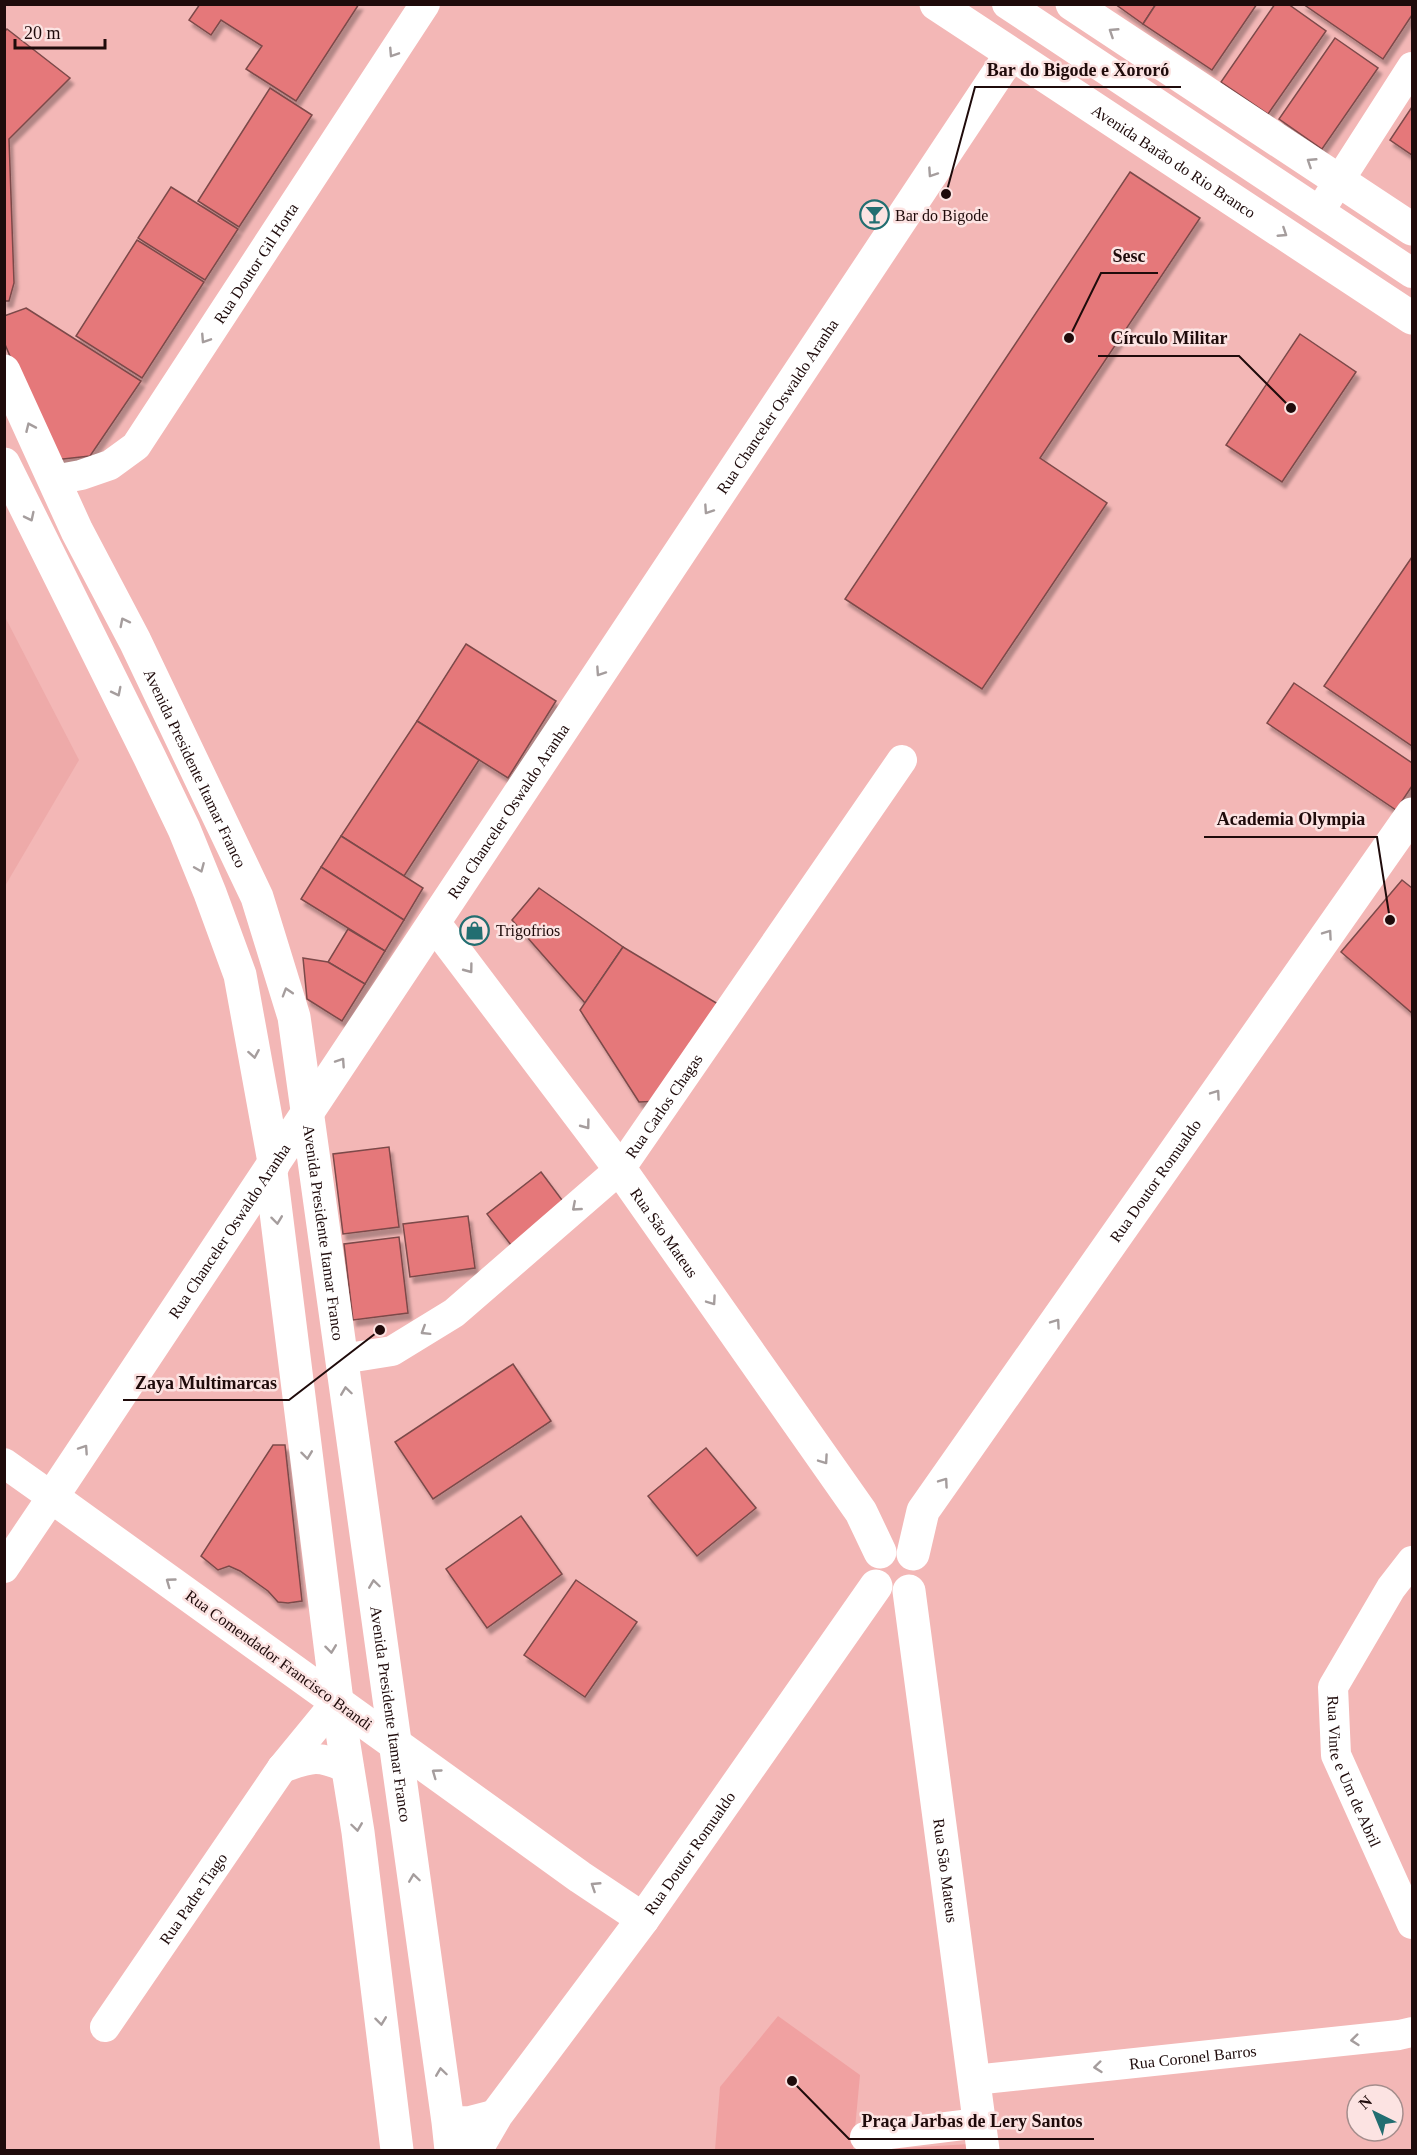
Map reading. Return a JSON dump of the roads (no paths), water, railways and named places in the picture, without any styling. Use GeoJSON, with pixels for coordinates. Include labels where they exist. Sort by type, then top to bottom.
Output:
{"type":"FeatureCollection","features":[{"type":"Feature","properties":{"kind":"main road","name":"Avenida Barão do Rio Branco"},"geometry":{"type":"LineString","coordinates":[[936,4],[1413,318]]}},
{"type":"Feature","properties":{"kind":"main road"},"geometry":{"type":"LineString","coordinates":[[1072,4],[1413,229]]}},
{"type":"Feature","properties":{"kind":"main road","name":"Rua Chanceler Oswaldo Aranha"},"geometry":{"type":"LineString","coordinates":[[52,1497],[1011,54]]}},
{"type":"Feature","properties":{"kind":"main road","name":"Avenida Presidente Itamar Franco"},"geometry":{"type":"LineString","coordinates":[[4,371],[77,531],[135,641],[257,897],[294,1017],[309,1111],[450,2136]]}},
{"type":"Feature","properties":{"kind":"main road"},"geometry":{"type":"LineString","coordinates":[[4,464],[184,828],[240,975],[274,1162],[271,1172],[337,1701],[350,1777],[397,2151]]}},
{"type":"Feature","properties":{"kind":"main road","name":"Rua Doutor Romualdo"},"geometry":{"type":"LineString","coordinates":[[913,1554],[923,1511],[1413,814]]}},
{"type":"Feature","properties":{"kind":"main road","name":"Rua São Mateus"},"geometry":{"type":"LineString","coordinates":[[434,923],[620,1169],[861,1512],[880,1552]]}},
{"type":"Feature","properties":{"kind":"main road","name":"Rua Comendador Francisco Brandi"},"geometry":{"type":"LineString","coordinates":[[52,1497],[580,1876],[644,1918]]}},
{"type":"Feature","properties":{"kind":"main road"},"geometry":{"type":"LineString","coordinates":[[861,1512],[886,1524],[902,1522],[923,1511]]}},
{"type":"Feature","properties":{"kind":"main road"},"geometry":{"type":"LineString","coordinates":[[893,1546],[913,1554],[920,1570],[917,1582],[909,1591],[896,1596],[881,1591],[876,1586],[871,1571],[875,1557],[880,1552],[893,1546]]}},
{"type":"Feature","properties":{"kind":"main road","name":"Rua Doutor Romualdo"},"geometry":{"type":"LineString","coordinates":[[476,2151],[497,2114],[644,1918],[876,1586]]}},
{"type":"Feature","properties":{"kind":"main road","name":"Rua São Mateus"},"geometry":{"type":"LineString","coordinates":[[909,1591],[981,2137]]}},
{"type":"Feature","properties":{"kind":"main road"},"geometry":{"type":"LineString","coordinates":[[350,1777],[397,1745]]}},
{"type":"Feature","properties":{"kind":"street","name":"Rua Doutor Gil Horta"},"geometry":{"type":"LineString","coordinates":[[54,480],[81,475],[110,465],[136,446],[425,4]]}},
{"type":"Feature","properties":{"kind":"street"},"geometry":{"type":"LineString","coordinates":[[1006,4],[1015,25],[1015,39],[1011,54]]}},
{"type":"Feature","properties":{"kind":"street"},"geometry":{"type":"LineString","coordinates":[[1006,4],[1413,273]]}},
{"type":"Feature","properties":{"kind":"street"},"geometry":{"type":"LineString","coordinates":[[1319,211],[1413,67]]}},
{"type":"Feature","properties":{"kind":"street","name":"Rua Carlos Chagas"},"geometry":{"type":"LineString","coordinates":[[342,1359],[392,1351],[454,1312],[620,1169],[902,760]]}},
{"type":"Feature","properties":{"kind":"street","name":"Rua Comendador Francisco Brandi"},"geometry":{"type":"LineString","coordinates":[[4,1462],[52,1497]]}},
{"type":"Feature","properties":{"kind":"street","name":"Rua Chanceler Oswaldo Aranha"},"geometry":{"type":"LineString","coordinates":[[4,1568],[52,1497]]}},
{"type":"Feature","properties":{"kind":"street","name":"Rua Vinte e Um de Abril"},"geometry":{"type":"LineString","coordinates":[[1413,1562],[1391,1588],[1333,1687],[1336,1755],[1413,1924]]}},
{"type":"Feature","properties":{"kind":"street","name":"Rua Padre Tiago"},"geometry":{"type":"LineString","coordinates":[[105,2028],[282,1768],[337,1701]]}},
{"type":"Feature","properties":{"kind":"street"},"geometry":{"type":"LineString","coordinates":[[282,1768],[310,1758],[327,1759],[350,1777]]}},
{"type":"Feature","properties":{"kind":"street","name":"Rua Coronel Barros"},"geometry":{"type":"LineString","coordinates":[[974,2080],[1413,2032]]}},
{"type":"Feature","properties":{"kind":"street"},"geometry":{"type":"LineString","coordinates":[[450,2136],[470,2121],[497,2114]]}},
{"type":"Feature","properties":{"kind":"street"},"geometry":{"type":"LineString","coordinates":[[865,2137],[981,2137]]}},
{"type":"Feature","properties":{"kind":"place","name":"Bar do Bigode e Xororó"},"geometry":{"type":"Point","coordinates":[946,194]}},
{"type":"Feature","properties":{"kind":"place","name":"Bar do Bigode"},"geometry":{"type":"Point","coordinates":[874,215]}},
{"type":"Feature","properties":{"kind":"place","name":"Sesc"},"geometry":{"type":"Point","coordinates":[1069,338]}},
{"type":"Feature","properties":{"kind":"place","name":"Círculo Militar"},"geometry":{"type":"Point","coordinates":[1291,408]}},
{"type":"Feature","properties":{"kind":"place","name":"Academia Olympia"},"geometry":{"type":"Point","coordinates":[1390,920]}},
{"type":"Feature","properties":{"kind":"place","name":"Trigofrios"},"geometry":{"type":"Point","coordinates":[475,930]}},
{"type":"Feature","properties":{"kind":"place","name":"Zaya Multimarcas"},"geometry":{"type":"Point","coordinates":[380,1330]}},
{"type":"Feature","properties":{"kind":"place","name":"Praça Jarbas de Lery Santos"},"geometry":{"type":"Point","coordinates":[792,2081]}}]}
